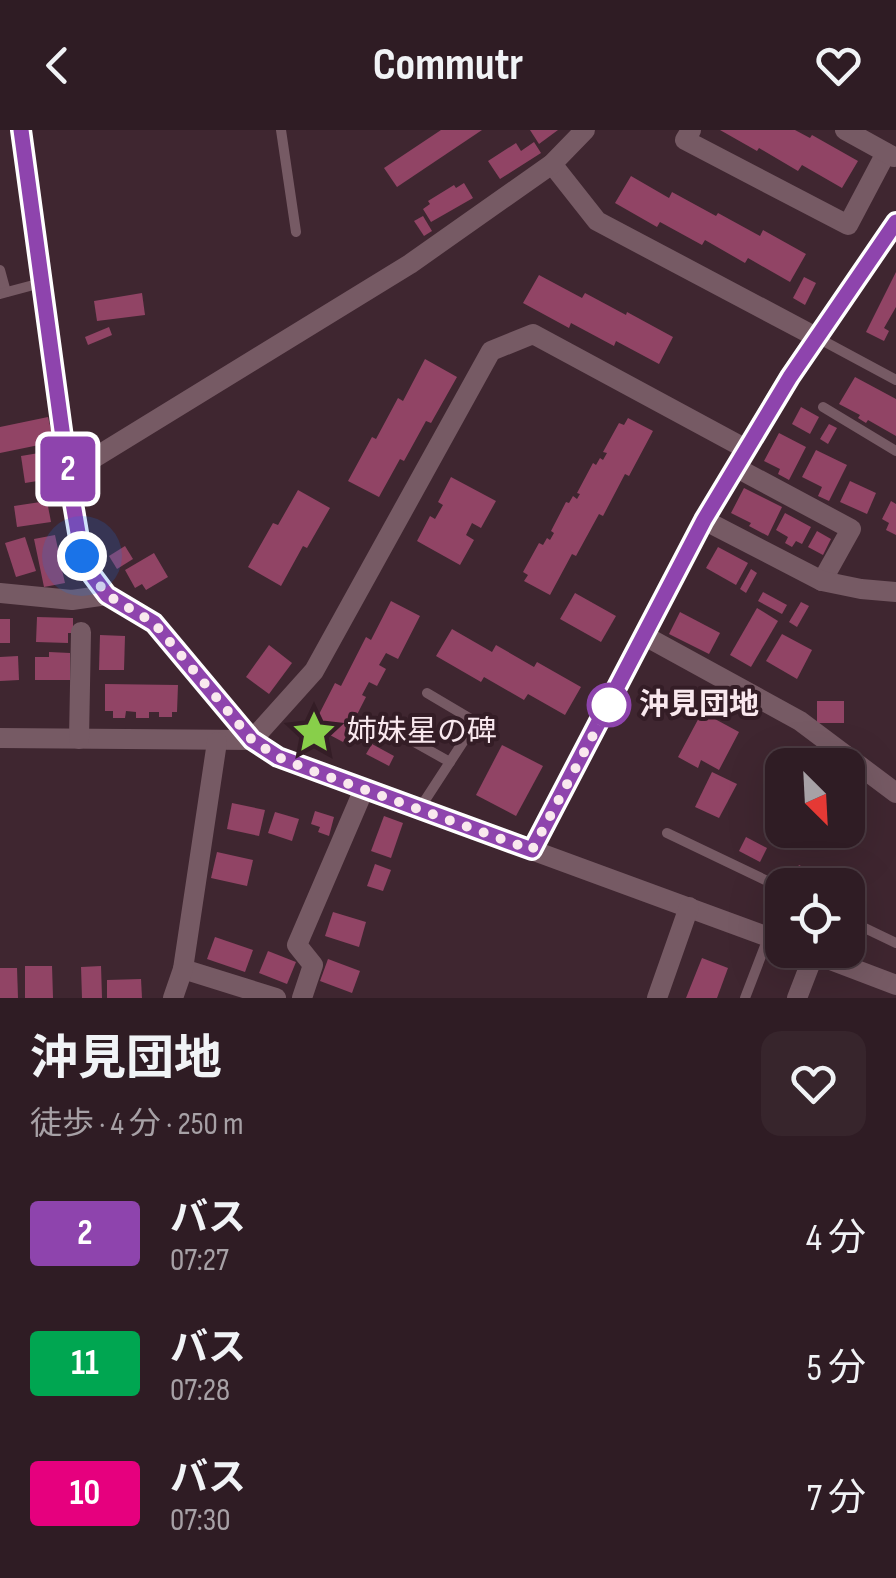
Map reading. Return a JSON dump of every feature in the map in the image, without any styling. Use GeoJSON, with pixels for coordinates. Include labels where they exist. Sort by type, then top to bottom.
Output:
{"type":"FeatureCollection","features":[{"type":"Feature","properties":{"kind":"street"},"geometry":{"type":"LineString","coordinates":[[21,130],[82,556],[107,595],[154,623],[252,740],[278,757],[765,936]]}},
{"type":"Feature","properties":{"kind":"street"},"geometry":{"type":"LineString","coordinates":[[68,474],[410,264],[552,164],[586,130]]}},
{"type":"Feature","properties":{"kind":"street"},"geometry":{"type":"LineString","coordinates":[[691,130],[686,140],[848,225],[891,155],[845,130]]}},
{"type":"Feature","properties":{"kind":"street"},"geometry":{"type":"LineString","coordinates":[[552,164],[597,221],[816,337]]}},
{"type":"Feature","properties":{"kind":"street"},"geometry":{"type":"LineString","coordinates":[[532,850],[704,520],[816,337],[894,229]]}},
{"type":"Feature","properties":{"kind":"street"},"geometry":{"type":"LineString","coordinates":[[0,738],[252,740],[314,671],[491,350],[534,334],[851,529],[822,581]]}},
{"type":"Feature","properties":{"kind":"street"},"geometry":{"type":"LineString","coordinates":[[704,520],[822,581],[896,592]]}},
{"type":"Feature","properties":{"kind":"street"},"geometry":{"type":"LineString","coordinates":[[0,593],[72,600],[107,595]]}},
{"type":"Feature","properties":{"kind":"street"},"geometry":{"type":"LineString","coordinates":[[79,739],[82,632]]}},
{"type":"Feature","properties":{"kind":"street"},"geometry":{"type":"LineString","coordinates":[[645,636],[800,721],[896,793]]}},
{"type":"Feature","properties":{"kind":"street"},"geometry":{"type":"LineString","coordinates":[[172,998],[183,969],[217,742]]}},
{"type":"Feature","properties":{"kind":"street"},"geometry":{"type":"LineString","coordinates":[[302,998],[314,965],[297,945],[364,789]]}},
{"type":"Feature","properties":{"kind":"street"},"geometry":{"type":"LineString","coordinates":[[657,998],[689,907]]}},
{"type":"Feature","properties":{"kind":"street"},"geometry":{"type":"LineString","coordinates":[[797,998],[805,968]]}},
{"type":"Feature","properties":{"kind":"street"},"geometry":{"type":"LineString","coordinates":[[851,968],[890,983]]}},
{"type":"Feature","properties":{"kind":"street"},"geometry":{"type":"LineString","coordinates":[[183,969],[276,998]]}},
{"type":"Feature","properties":{"kind":"lane"},"geometry":{"type":"LineString","coordinates":[[280,130],[296,232]]}},
{"type":"Feature","properties":{"kind":"lane"},"geometry":{"type":"LineString","coordinates":[[0,270],[3,293],[42,283]]}},
{"type":"Feature","properties":{"kind":"lane"},"geometry":{"type":"LineString","coordinates":[[816,337],[896,380]]}},
{"type":"Feature","properties":{"kind":"lane"},"geometry":{"type":"LineString","coordinates":[[822,406],[896,451]]}},
{"type":"Feature","properties":{"kind":"lane"},"geometry":{"type":"LineString","coordinates":[[420,809],[476,722],[427,693]]}},
{"type":"Feature","properties":{"kind":"lane"},"geometry":{"type":"LineString","coordinates":[[392,729],[450,762]]}},
{"type":"Feature","properties":{"kind":"lane"},"geometry":{"type":"LineString","coordinates":[[667,832],[765,880]]}},
{"type":"Feature","properties":{"kind":"lane"},"geometry":{"type":"LineString","coordinates":[[865,928],[896,943]]}},
{"type":"Feature","properties":{"kind":"lane"},"geometry":{"type":"LineString","coordinates":[[745,998],[765,961]]}},
{"type":"Feature","properties":{"kind":"building"},"geometry":{"type":"Polygon","coordinates":[[[441,130],[482,130],[397,187],[384,168],[441,130]]]}},
{"type":"Feature","properties":{"kind":"building"},"geometry":{"type":"Polygon","coordinates":[[[530,130],[558,130],[539,144],[530,130]]]}},
{"type":"Feature","properties":{"kind":"building"},"geometry":{"type":"Polygon","coordinates":[[[720,130],[795,130],[810,138],[812,135],[858,161],[842,188],[802,165],[798,171],[720,130]]]}},
{"type":"Feature","properties":{"kind":"building"},"geometry":{"type":"Polygon","coordinates":[[[534,142],[541,153],[500,179],[488,161],[516,143],[521,151],[534,142]]]}},
{"type":"Feature","properties":{"kind":"building"},"geometry":{"type":"Polygon","coordinates":[[[631,176],[669,198],[672,192],[760,236],[763,230],[806,254],[790,282],[705,240],[702,245],[660,222],[657,227],[615,203],[631,176]]]}},
{"type":"Feature","properties":{"kind":"building"},"geometry":{"type":"Polygon","coordinates":[[[464,183],[473,198],[431,222],[423,209],[430,204],[428,201],[464,183]]]}},
{"type":"Feature","properties":{"kind":"building"},"geometry":{"type":"Polygon","coordinates":[[[423,216],[432,231],[424,236],[414,221],[423,216]]]}},
{"type":"Feature","properties":{"kind":"building"},"geometry":{"type":"Polygon","coordinates":[[[896,272],[896,307],[884,328],[889,331],[884,341],[866,332],[896,272]]]}},
{"type":"Feature","properties":{"kind":"building"},"geometry":{"type":"Polygon","coordinates":[[[539,275],[582,298],[585,293],[626,315],[627,312],[673,337],[659,364],[571,323],[569,328],[523,303],[539,275]]]}},
{"type":"Feature","properties":{"kind":"building"},"geometry":{"type":"Polygon","coordinates":[[[804,277],[816,283],[805,305],[793,298],[804,277]]]}},
{"type":"Feature","properties":{"kind":"building"},"geometry":{"type":"Polygon","coordinates":[[[142,293],[145,315],[97,321],[94,301],[142,293]]]}},
{"type":"Feature","properties":{"kind":"building"},"geometry":{"type":"Polygon","coordinates":[[[109,327],[112,335],[88,345],[85,337],[109,327]]]}},
{"type":"Feature","properties":{"kind":"building"},"geometry":{"type":"Polygon","coordinates":[[[425,359],[457,377],[431,423],[426,421],[379,497],[348,481],[398,398],[403,401],[425,359]]]}},
{"type":"Feature","properties":{"kind":"building"},"geometry":{"type":"Polygon","coordinates":[[[855,377],[896,399],[896,436],[868,420],[866,423],[858,418],[860,415],[839,404],[855,377]]]}},
{"type":"Feature","properties":{"kind":"building"},"geometry":{"type":"Polygon","coordinates":[[[801,407],[819,417],[810,434],[792,424],[801,407]]]}},
{"type":"Feature","properties":{"kind":"building"},"geometry":{"type":"Polygon","coordinates":[[[48,417],[53,438],[0,453],[0,427],[48,417]]]}},
{"type":"Feature","properties":{"kind":"building"},"geometry":{"type":"Polygon","coordinates":[[[628,418],[653,431],[629,476],[625,474],[603,516],[599,514],[576,556],[572,554],[550,595],[524,581],[528,575],[523,572],[539,543],[550,540],[566,502],[573,496],[577,499],[593,463],[603,460],[607,453],[603,452],[619,423],[624,425],[628,418]]]}},
{"type":"Feature","properties":{"kind":"building"},"geometry":{"type":"Polygon","coordinates":[[[829,424],[837,428],[828,444],[820,439],[829,424]]]}},
{"type":"Feature","properties":{"kind":"building"},"geometry":{"type":"Polygon","coordinates":[[[779,433],[806,447],[789,480],[778,474],[780,469],[764,461],[779,433]]]}},
{"type":"Feature","properties":{"kind":"building"},"geometry":{"type":"Polygon","coordinates":[[[816,450],[847,465],[829,501],[818,496],[822,487],[802,477],[816,450]]]}},
{"type":"Feature","properties":{"kind":"building"},"geometry":{"type":"Polygon","coordinates":[[[45,452],[50,479],[25,483],[21,456],[45,452]]]}},
{"type":"Feature","properties":{"kind":"building"},"geometry":{"type":"Polygon","coordinates":[[[451,477],[496,501],[481,528],[472,523],[466,535],[474,540],[460,565],[417,541],[430,516],[435,519],[443,505],[438,502],[451,477]]]}},
{"type":"Feature","properties":{"kind":"building"},"geometry":{"type":"Polygon","coordinates":[[[850,481],[876,493],[867,514],[840,502],[850,481]]]}},
{"type":"Feature","properties":{"kind":"building"},"geometry":{"type":"Polygon","coordinates":[[[744,488],[782,507],[768,536],[731,513],[744,488]]]}},
{"type":"Feature","properties":{"kind":"building"},"geometry":{"type":"Polygon","coordinates":[[[298,490],[330,508],[281,586],[248,567],[298,490]]]}},
{"type":"Feature","properties":{"kind":"building"},"geometry":{"type":"Polygon","coordinates":[[[47,501],[51,522],[17,527],[14,506],[47,501]]]}},
{"type":"Feature","properties":{"kind":"building"},"geometry":{"type":"Polygon","coordinates":[[[891,501],[896,504],[896,535],[886,530],[889,523],[882,519],[891,501]]]}},
{"type":"Feature","properties":{"kind":"building"},"geometry":{"type":"Polygon","coordinates":[[[785,513],[811,527],[802,544],[796,541],[792,547],[785,543],[788,537],[776,530],[785,513]]]}},
{"type":"Feature","properties":{"kind":"building"},"geometry":{"type":"Polygon","coordinates":[[[817,531],[831,539],[823,555],[808,547],[817,531]]]}},
{"type":"Feature","properties":{"kind":"building"},"geometry":{"type":"Polygon","coordinates":[[[55,535],[58,549],[69,547],[73,568],[62,570],[65,583],[44,587],[34,539],[55,535]]]}},
{"type":"Feature","properties":{"kind":"building"},"geometry":{"type":"Polygon","coordinates":[[[25,537],[36,571],[16,577],[5,543],[25,537]]]}},
{"type":"Feature","properties":{"kind":"building"},"geometry":{"type":"Polygon","coordinates":[[[125,546],[133,559],[117,569],[109,556],[125,546]]]}},
{"type":"Feature","properties":{"kind":"building"},"geometry":{"type":"Polygon","coordinates":[[[718,547],[748,563],[736,585],[706,568],[718,547]]]}},
{"type":"Feature","properties":{"kind":"building"},"geometry":{"type":"Polygon","coordinates":[[[154,553],[168,577],[146,590],[142,584],[135,588],[125,570],[154,553]]]}},
{"type":"Feature","properties":{"kind":"building"},"geometry":{"type":"Polygon","coordinates":[[[751,569],[757,573],[746,593],[740,589],[751,569]]]}},
{"type":"Feature","properties":{"kind":"building"},"geometry":{"type":"Polygon","coordinates":[[[763,592],[787,605],[782,614],[758,601],[763,592]]]}},
{"type":"Feature","properties":{"kind":"building"},"geometry":{"type":"Polygon","coordinates":[[[575,593],[616,616],[601,642],[560,619],[575,593]]]}},
{"type":"Feature","properties":{"kind":"building"},"geometry":{"type":"Polygon","coordinates":[[[391,601],[420,616],[398,659],[386,653],[379,665],[386,669],[377,686],[369,682],[362,695],[366,697],[343,742],[313,726],[335,683],[341,686],[366,637],[371,640],[391,601]]]}},
{"type":"Feature","properties":{"kind":"building"},"geometry":{"type":"Polygon","coordinates":[[[801,602],[809,606],[797,627],[789,622],[801,602]]]}},
{"type":"Feature","properties":{"kind":"building"},"geometry":{"type":"Polygon","coordinates":[[[757,608],[778,621],[751,667],[730,655],[757,608]]]}},
{"type":"Feature","properties":{"kind":"building"},"geometry":{"type":"Polygon","coordinates":[[[680,612],[720,633],[709,654],[669,634],[680,612]]]}},
{"type":"Feature","properties":{"kind":"building"},"geometry":{"type":"Polygon","coordinates":[[[37,617],[73,618],[68,643],[36,642],[37,617]]]}},
{"type":"Feature","properties":{"kind":"building"},"geometry":{"type":"Polygon","coordinates":[[[0,619],[10,619],[10,643],[0,643],[0,619]]]}},
{"type":"Feature","properties":{"kind":"building"},"geometry":{"type":"Polygon","coordinates":[[[452,629],[492,652],[496,645],[534,667],[537,662],[581,687],[565,715],[528,694],[524,700],[484,677],[481,682],[436,656],[452,629]]]}},
{"type":"Feature","properties":{"kind":"building"},"geometry":{"type":"Polygon","coordinates":[[[782,634],[812,650],[797,679],[766,661],[782,634]]]}},
{"type":"Feature","properties":{"kind":"building"},"geometry":{"type":"Polygon","coordinates":[[[100,635],[125,636],[124,670],[99,670],[100,635]]]}},
{"type":"Feature","properties":{"kind":"building"},"geometry":{"type":"Polygon","coordinates":[[[269,645],[292,663],[269,694],[246,677],[269,645]]]}},
{"type":"Feature","properties":{"kind":"building"},"geometry":{"type":"Polygon","coordinates":[[[49,652],[70,653],[70,680],[35,680],[35,657],[49,657],[49,652]]]}},
{"type":"Feature","properties":{"kind":"building"},"geometry":{"type":"Polygon","coordinates":[[[18,656],[19,680],[0,681],[0,657],[18,656]]]}},
{"type":"Feature","properties":{"kind":"building"},"geometry":{"type":"Polygon","coordinates":[[[105,684],[178,685],[177,712],[172,712],[172,717],[149,712],[149,718],[136,718],[136,712],[126,711],[125,718],[113,718],[113,711],[105,711],[105,684]]]}},
{"type":"Feature","properties":{"kind":"building"},"geometry":{"type":"Polygon","coordinates":[[[817,701],[844,701],[844,723],[817,723],[817,701]]]}},
{"type":"Feature","properties":{"kind":"building"},"geometry":{"type":"Polygon","coordinates":[[[702,712],[739,732],[719,770],[701,760],[698,768],[678,757],[702,712]]]}},
{"type":"Feature","properties":{"kind":"building"},"geometry":{"type":"Polygon","coordinates":[[[372,744],[394,756],[389,766],[366,754],[372,744]]]}},
{"type":"Feature","properties":{"kind":"building"},"geometry":{"type":"Polygon","coordinates":[[[502,745],[543,766],[516,816],[476,795],[502,745]]]}},
{"type":"Feature","properties":{"kind":"building"},"geometry":{"type":"Polygon","coordinates":[[[712,772],[737,784],[719,818],[695,807],[712,772]]]}},
{"type":"Feature","properties":{"kind":"building"},"geometry":{"type":"Polygon","coordinates":[[[232,803],[265,810],[259,836],[227,829],[232,803]]]}},
{"type":"Feature","properties":{"kind":"building"},"geometry":{"type":"Polygon","coordinates":[[[315,811],[334,817],[329,836],[311,824],[315,811]]]}},
{"type":"Feature","properties":{"kind":"building"},"geometry":{"type":"Polygon","coordinates":[[[275,812],[299,819],[292,841],[268,833],[275,812]]]}},
{"type":"Feature","properties":{"kind":"building"},"geometry":{"type":"Polygon","coordinates":[[[384,816],[403,823],[391,858],[371,851],[384,816]]]}},
{"type":"Feature","properties":{"kind":"building"},"geometry":{"type":"Polygon","coordinates":[[[746,837],[767,848],[760,862],[739,851],[746,837]]]}},
{"type":"Feature","properties":{"kind":"building"},"geometry":{"type":"Polygon","coordinates":[[[217,852],[253,860],[247,886],[211,878],[217,852]]]}},
{"type":"Feature","properties":{"kind":"building"},"geometry":{"type":"Polygon","coordinates":[[[375,864],[391,870],[383,891],[367,886],[375,864]]]}},
{"type":"Feature","properties":{"kind":"building"},"geometry":{"type":"Polygon","coordinates":[[[333,912],[366,922],[359,947],[325,936],[333,912]]]}},
{"type":"Feature","properties":{"kind":"building"},"geometry":{"type":"Polygon","coordinates":[[[215,937],[253,950],[245,972],[207,959],[215,937]]]}},
{"type":"Feature","properties":{"kind":"building"},"geometry":{"type":"Polygon","coordinates":[[[268,951],[296,962],[287,984],[259,973],[268,951]]]}},
{"type":"Feature","properties":{"kind":"building"},"geometry":{"type":"Polygon","coordinates":[[[702,958],[728,968],[717,998],[686,998],[702,958]]]}},
{"type":"Feature","properties":{"kind":"building"},"geometry":{"type":"Polygon","coordinates":[[[328,959],[360,971],[352,993],[320,981],[328,959]]]}},
{"type":"Feature","properties":{"kind":"building"},"geometry":{"type":"Polygon","coordinates":[[[25,966],[52,966],[53,998],[25,998],[25,966]]]}},
{"type":"Feature","properties":{"kind":"building"},"geometry":{"type":"Polygon","coordinates":[[[101,966],[102,998],[82,998],[81,967],[101,966]]]}},
{"type":"Feature","properties":{"kind":"building"},"geometry":{"type":"Polygon","coordinates":[[[0,968],[17,968],[18,998],[0,998],[0,968]]]}},
{"type":"Feature","properties":{"kind":"building"},"geometry":{"type":"Polygon","coordinates":[[[141,979],[142,998],[107,998],[107,980],[141,979]]]}},
{"type":"Feature","properties":{"kind":"bus line","name":"2"},"geometry":{"type":"LineString","coordinates":[[21,130],[68,474],[82,556],[92,575],[107,595],[154,623],[252,740],[278,757],[532,850],[704,520],[790,377],[896,222]]}},
{"type":"Feature","properties":{"kind":"place","name":"沖見団地"},"geometry":{"type":"Point","coordinates":[609,705]}},
{"type":"Feature","properties":{"kind":"place","name":"姉妹星の碑"},"geometry":{"type":"Point","coordinates":[314,732]}},
{"type":"Feature","properties":{"kind":"route"},"geometry":{"type":"LineString","coordinates":[[82,556],[107,595],[154,623],[252,740],[278,757],[532,850],[614,696],[609,705]]}}]}
